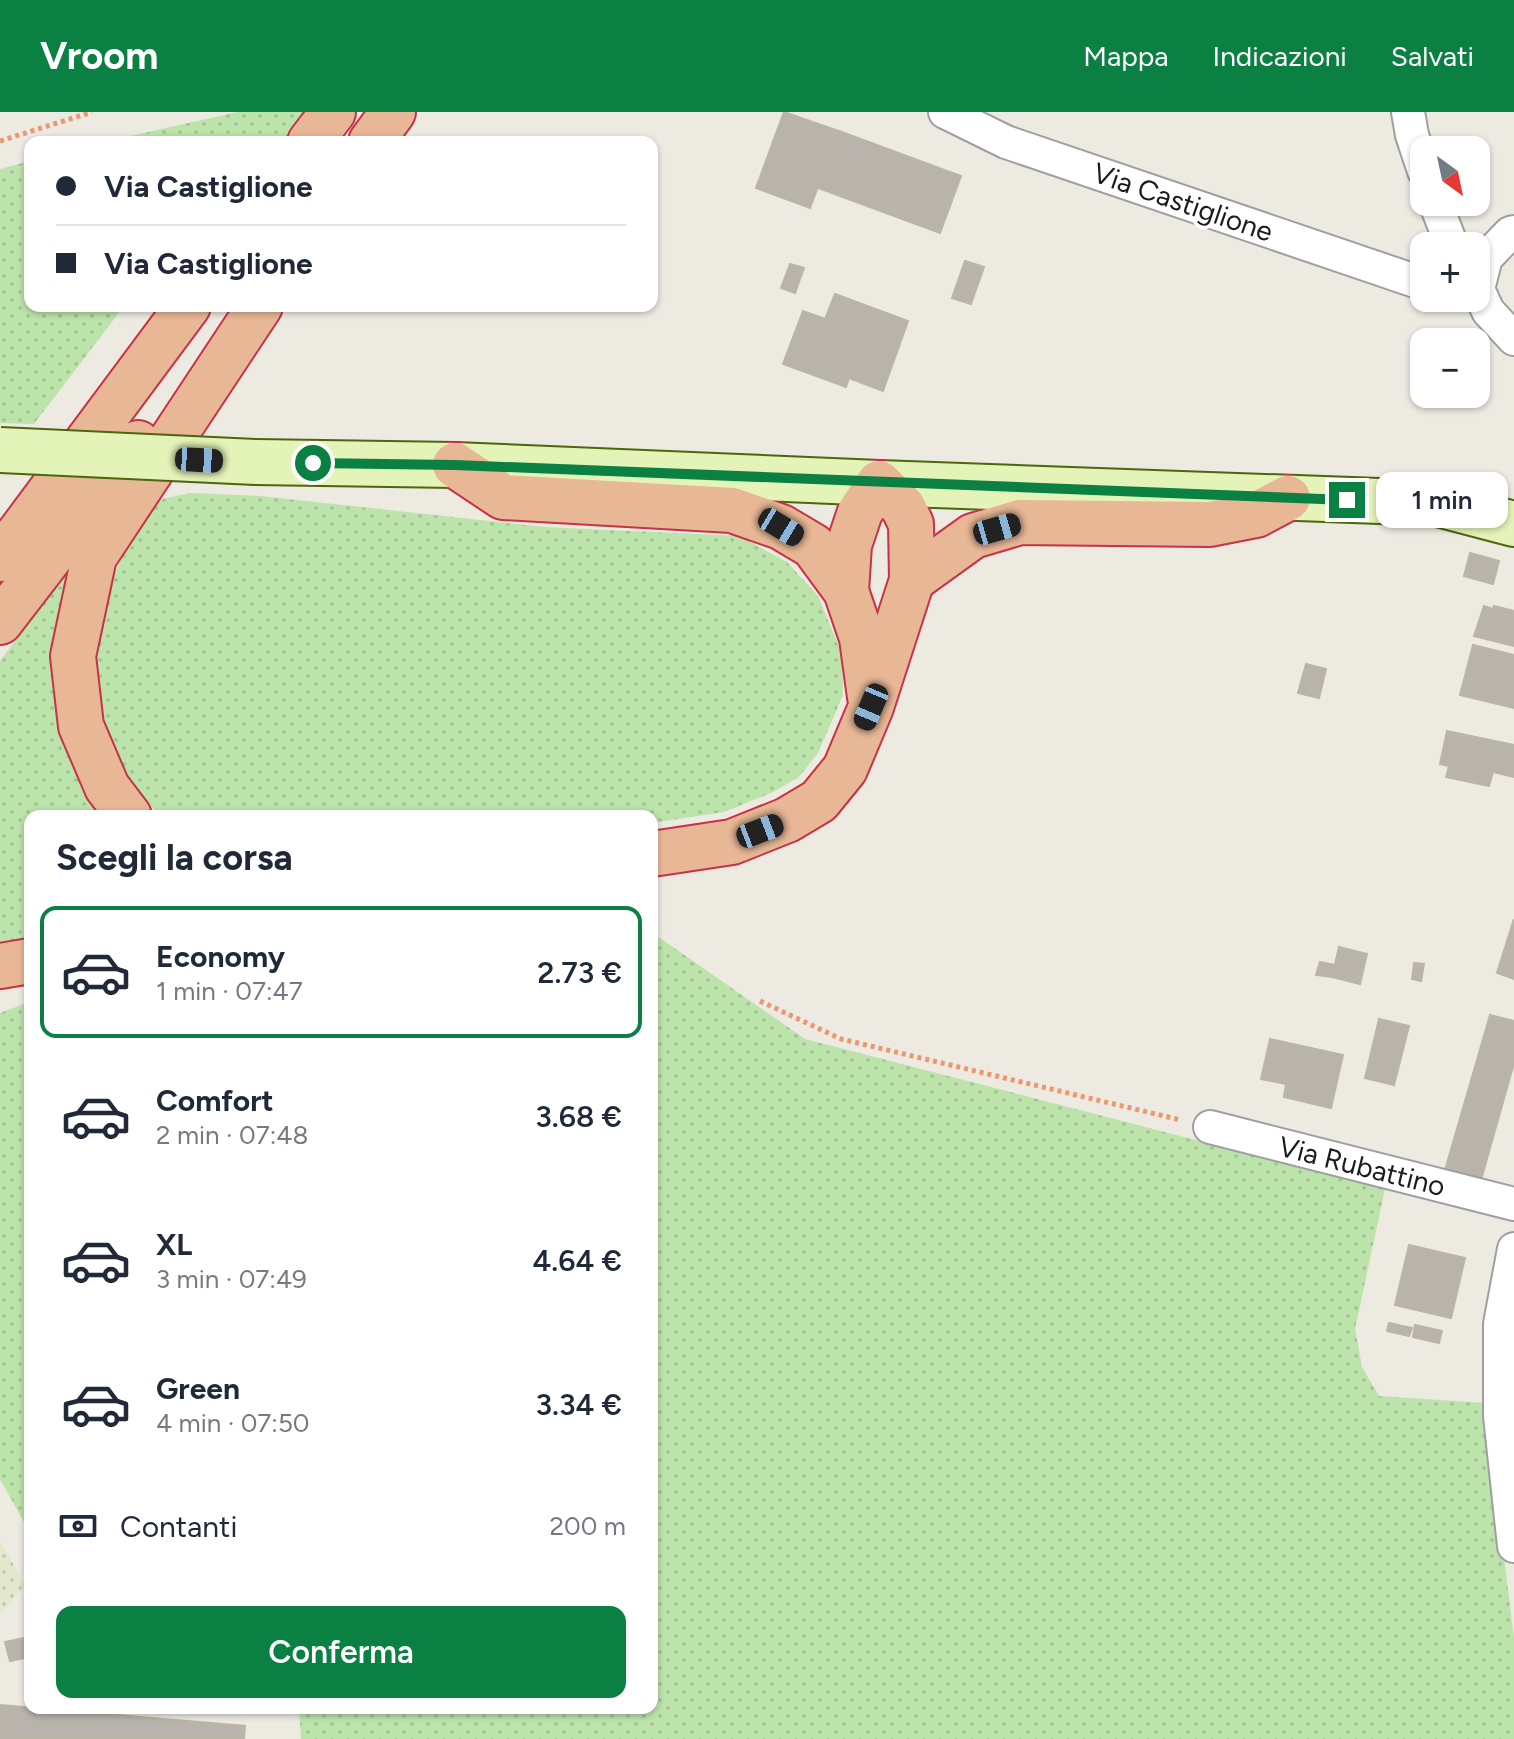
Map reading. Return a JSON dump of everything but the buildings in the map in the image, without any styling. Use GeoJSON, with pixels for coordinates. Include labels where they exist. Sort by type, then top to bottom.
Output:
{"type":"FeatureCollection","features":[{"type":"Feature","properties":{"kind":"highway"},"geometry":{"type":"LineString","coordinates":[[315,136],[333,112]]}},
{"type":"Feature","properties":{"kind":"highway"},"geometry":{"type":"LineString","coordinates":[[375,136],[393,112]]}},
{"type":"Feature","properties":{"kind":"highway"},"geometry":{"type":"LineString","coordinates":[[0,559],[184,312]]}},
{"type":"Feature","properties":{"kind":"highway"},"geometry":{"type":"LineString","coordinates":[[0,622],[239,312]]}},
{"type":"Feature","properties":{"kind":"highway"},"geometry":{"type":"LineString","coordinates":[[124,810],[107,787],[81,726],[73,656],[94,557],[256,312]]}},
{"type":"Feature","properties":{"kind":"highway"},"geometry":{"type":"LineString","coordinates":[[455,465],[503,497],[732,510],[781,527],[813,546],[846,591],[862,638],[871,707]]}},
{"type":"Feature","properties":{"kind":"highway"},"geometry":{"type":"LineString","coordinates":[[658,853],[732,842],[787,820],[819,801],[845,769],[871,707],[912,580],[911,524],[903,507],[879,483],[860,512],[849,545],[846,591]]}},
{"type":"Feature","properties":{"kind":"highway"},"geometry":{"type":"LineString","coordinates":[[912,580],[973,536],[1020,522],[1210,524],[1256,515],[1288,498]]}},
{"type":"Feature","properties":{"kind":"highway"},"geometry":{"type":"LineString","coordinates":[[0,966],[24,962]]}},
{"type":"Feature","properties":{"kind":"main road"},"geometry":{"type":"LineString","coordinates":[[0,450],[256,462],[455,465],[1434,503],[1514,524]]}},
{"type":"Feature","properties":{"kind":"street","name":"Via Castiglione"},"geometry":{"type":"LineString","coordinates":[[945,112],[1006,142],[1410,279]]}},
{"type":"Feature","properties":{"kind":"street"},"geometry":{"type":"LineString","coordinates":[[1408,112],[1412,136]]}},
{"type":"Feature","properties":{"kind":"street"},"geometry":{"type":"LineString","coordinates":[[1490,254],[1514,232]]}},
{"type":"Feature","properties":{"kind":"street"},"geometry":{"type":"LineString","coordinates":[[1489,312],[1514,339]]}},
{"type":"Feature","properties":{"kind":"street","name":"Via Rubattino"},"geometry":{"type":"LineString","coordinates":[[1210,1127],[1514,1204]]}},
{"type":"Feature","properties":{"kind":"street"},"geometry":{"type":"LineString","coordinates":[[1514,1249],[1500,1324],[1500,1416],[1514,1546]]}},
{"type":"Feature","properties":{"kind":"path"},"geometry":{"type":"LineString","coordinates":[[0,141],[92,112]]}},
{"type":"Feature","properties":{"kind":"path"},"geometry":{"type":"LineString","coordinates":[[760,1001],[841,1039],[1210,1127]]}},
{"type":"Feature","properties":{"kind":"green space"},"geometry":{"type":"Polygon","coordinates":[[[238,112],[306,112],[288,136],[130,136],[238,112]]]}},
{"type":"Feature","properties":{"kind":"green space"},"geometry":{"type":"Polygon","coordinates":[[[24,163],[24,312],[119,312],[34,424],[0,423],[0,169],[24,163]]]}},
{"type":"Feature","properties":{"kind":"green space"},"geometry":{"type":"Polygon","coordinates":[[[190,493],[260,496],[545,527],[739,536],[787,562],[818,596],[842,654],[843,695],[818,753],[799,777],[773,792],[724,812],[658,822],[658,810],[155,810],[124,774],[93,703],[93,644],[110,583],[148,502],[190,493]]]}},
{"type":"Feature","properties":{"kind":"green space"},"geometry":{"type":"Polygon","coordinates":[[[68,570],[75,581],[63,731],[82,791],[98,810],[24,810],[24,946],[0,950],[0,661],[68,570]]]}},
{"type":"Feature","properties":{"kind":"green space"},"geometry":{"type":"Polygon","coordinates":[[[658,938],[805,1039],[1385,1189],[1355,1329],[1362,1367],[1379,1396],[1485,1403],[1514,1638],[1514,1739],[301,1739],[299,1714],[658,1714],[658,938]]]}},
{"type":"Feature","properties":{"kind":"green space"},"geometry":{"type":"Polygon","coordinates":[[[24,1004],[24,1522],[0,1479],[0,1013],[24,1004]]]}},
{"type":"Feature","properties":{"kind":"green space"},"geometry":{"type":"Polygon","coordinates":[[[0,1541],[24,1586],[0,1614],[0,1541]]]}},
{"type":"Feature","properties":{"kind":"route"},"geometry":{"type":"LineString","coordinates":[[313,463],[455,465],[1347,500]]}}]}
